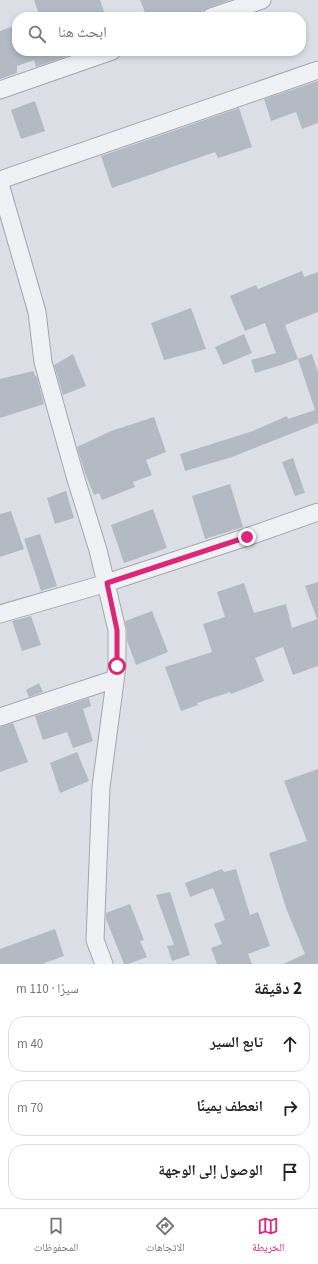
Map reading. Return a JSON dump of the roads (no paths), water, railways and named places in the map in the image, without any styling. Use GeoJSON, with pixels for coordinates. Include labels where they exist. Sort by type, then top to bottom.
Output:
{"type":"FeatureCollection","features":[{"type":"Feature","properties":{"kind":"street"},"geometry":{"type":"LineString","coordinates":[[226,12],[262,0]]}},
{"type":"Feature","properties":{"kind":"street"},"geometry":{"type":"LineString","coordinates":[[0,90],[98,56]]}},
{"type":"Feature","properties":{"kind":"street"},"geometry":{"type":"LineString","coordinates":[[0,180],[318,70]]}},
{"type":"Feature","properties":{"kind":"street"},"geometry":{"type":"LineString","coordinates":[[0,184],[36,312],[43,362],[75,476],[98,550],[117,630],[117,666],[101,787],[96,940],[99,962]]}},
{"type":"Feature","properties":{"kind":"street"},"geometry":{"type":"LineString","coordinates":[[0,614],[107,583],[318,512]]}},
{"type":"Feature","properties":{"kind":"street"},"geometry":{"type":"LineString","coordinates":[[0,718],[115,679]]}}]}
